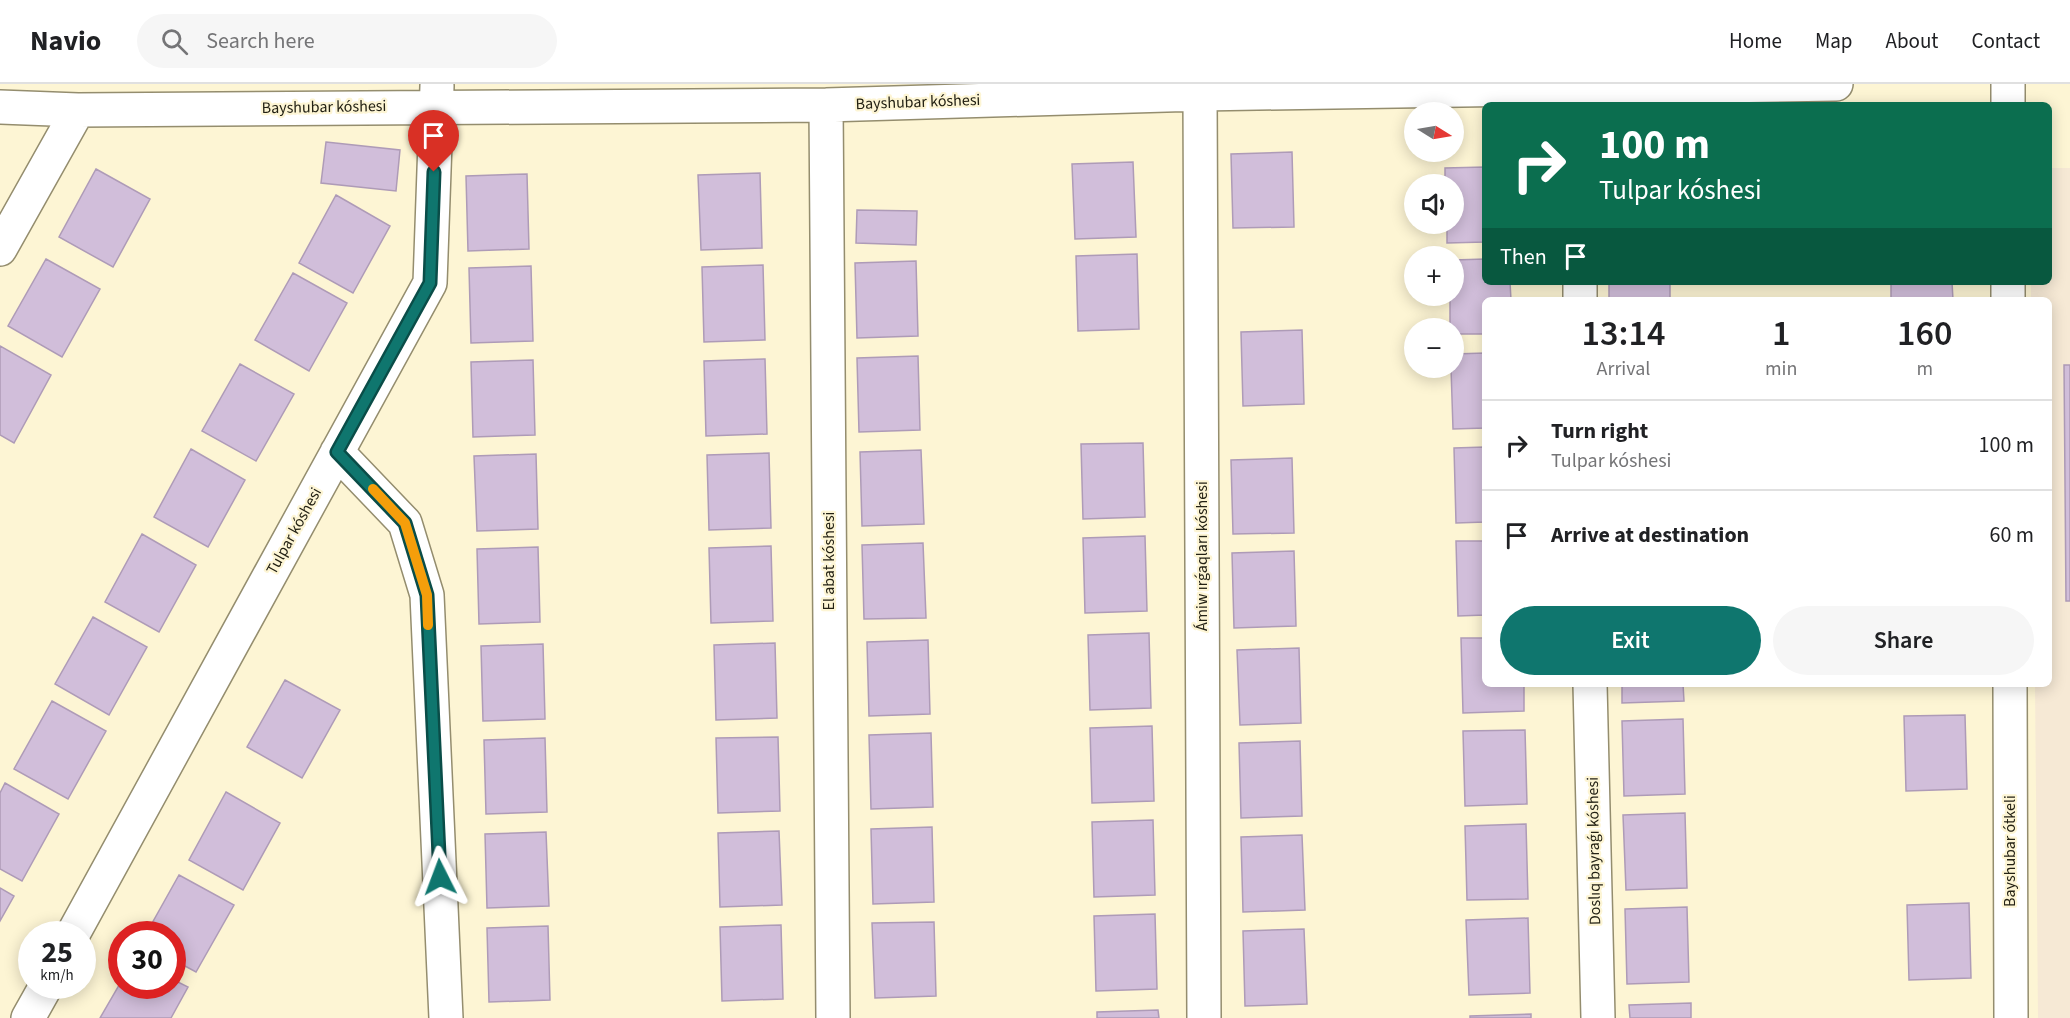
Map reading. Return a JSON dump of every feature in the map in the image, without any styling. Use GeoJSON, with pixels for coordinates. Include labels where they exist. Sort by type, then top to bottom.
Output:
{"type":"FeatureCollection","features":[{"type":"Feature","properties":{"kind":"street","name":"Bayshubar kóshesi"},"geometry":{"type":"LineString","coordinates":[[0,107],[78,110],[437,95],[825,105],[1200,94],[1579,97],[1626,86],[1836,84]]}},
{"type":"Feature","properties":{"kind":"street"},"geometry":{"type":"LineString","coordinates":[[2008,84],[2008,102]]}},
{"type":"Feature","properties":{"kind":"street","name":"Ámiw ırǵaqları kóshesi"},"geometry":{"type":"LineString","coordinates":[[1200,94],[1204,1018]]}},
{"type":"Feature","properties":{"kind":"street","name":"Tulpar kóshesi"},"geometry":{"type":"LineString","coordinates":[[80,921],[430,283],[437,95]]}},
{"type":"Feature","properties":{"kind":"street","name":"El abat kóshesi"},"geometry":{"type":"LineString","coordinates":[[825,105],[833,1018]]}},
{"type":"Feature","properties":{"kind":"street"},"geometry":{"type":"LineString","coordinates":[[0,249],[78,110]]}},
{"type":"Feature","properties":{"kind":"street"},"geometry":{"type":"LineString","coordinates":[[337,452],[405,523],[427,595],[446,1018]]}},
{"type":"Feature","properties":{"kind":"street","name":"Doslıq bayraǵı kóshesi"},"geometry":{"type":"LineString","coordinates":[[1590,687],[1598,1018]]}},
{"type":"Feature","properties":{"kind":"street","name":"Bayshubar ótkeli"},"geometry":{"type":"LineString","coordinates":[[2010,687],[2011,1018]]}},
{"type":"Feature","properties":{"kind":"street"},"geometry":{"type":"LineString","coordinates":[[28,1018],[38,999]]}},
{"type":"Feature","properties":{"kind":"shaded area"},"geometry":{"type":"Polygon","coordinates":[[[2052,168],[2070,168],[2070,1018],[2038,1018],[2035,687],[2052,687],[2052,297],[2031,297],[2031,285],[2052,285],[2052,168]]]}},
{"type":"Feature","properties":{"kind":"building"},"geometry":{"type":"Polygon","coordinates":[[[326,142],[400,150],[396,191],[321,183],[326,142]]]}},
{"type":"Feature","properties":{"kind":"building"},"geometry":{"type":"Polygon","coordinates":[[[1292,152],[1294,227],[1233,228],[1231,154],[1292,152]]]}},
{"type":"Feature","properties":{"kind":"building"},"geometry":{"type":"Polygon","coordinates":[[[1133,162],[1136,237],[1075,239],[1072,164],[1133,162]]]}},
{"type":"Feature","properties":{"kind":"building"},"geometry":{"type":"Polygon","coordinates":[[[1482,167],[1482,242],[1447,243],[1447,234],[1464,234],[1464,174],[1445,174],[1445,168],[1482,167]]]}},
{"type":"Feature","properties":{"kind":"building"},"geometry":{"type":"Polygon","coordinates":[[[96,169],[150,199],[113,267],[59,237],[96,169]]]}},
{"type":"Feature","properties":{"kind":"building"},"geometry":{"type":"Polygon","coordinates":[[[760,173],[762,248],[701,250],[698,175],[760,173]]]}},
{"type":"Feature","properties":{"kind":"building"},"geometry":{"type":"Polygon","coordinates":[[[527,174],[529,249],[468,251],[466,176],[527,174]]]}},
{"type":"Feature","properties":{"kind":"building"},"geometry":{"type":"Polygon","coordinates":[[[336,195],[390,226],[353,293],[299,263],[336,195]]]}},
{"type":"Feature","properties":{"kind":"building"},"geometry":{"type":"Polygon","coordinates":[[[857,210],[917,211],[916,245],[856,243],[857,210]]]}},
{"type":"Feature","properties":{"kind":"building"},"geometry":{"type":"Polygon","coordinates":[[[1137,254],[1139,329],[1078,331],[1076,256],[1137,254]]]}},
{"type":"Feature","properties":{"kind":"building"},"geometry":{"type":"Polygon","coordinates":[[[46,259],[100,289],[62,357],[8,326],[46,259]]]}},
{"type":"Feature","properties":{"kind":"building"},"geometry":{"type":"Polygon","coordinates":[[[1482,259],[1482,285],[1510,285],[1511,297],[1482,297],[1482,334],[1464,334],[1464,318],[1450,318],[1450,306],[1464,306],[1464,260],[1482,259]]]}},
{"type":"Feature","properties":{"kind":"building"},"geometry":{"type":"Polygon","coordinates":[[[916,261],[918,336],[857,338],[855,263],[916,261]]]}},
{"type":"Feature","properties":{"kind":"building"},"geometry":{"type":"Polygon","coordinates":[[[763,265],[765,340],[704,342],[702,267],[763,265]]]}},
{"type":"Feature","properties":{"kind":"building"},"geometry":{"type":"Polygon","coordinates":[[[531,266],[533,341],[471,343],[469,268],[531,266]]]}},
{"type":"Feature","properties":{"kind":"building"},"geometry":{"type":"Polygon","coordinates":[[[293,273],[347,303],[309,371],[255,340],[293,273]]]}},
{"type":"Feature","properties":{"kind":"building"},"geometry":{"type":"Polygon","coordinates":[[[1609,285],[1670,285],[1670,297],[1609,297],[1609,285]]]}},
{"type":"Feature","properties":{"kind":"building"},"geometry":{"type":"Polygon","coordinates":[[[1891,285],[1952,285],[1953,297],[1891,297],[1891,285]]]}},
{"type":"Feature","properties":{"kind":"building"},"geometry":{"type":"Polygon","coordinates":[[[1302,330],[1304,404],[1243,406],[1241,332],[1302,330]]]}},
{"type":"Feature","properties":{"kind":"building"},"geometry":{"type":"Polygon","coordinates":[[[0,346],[51,375],[14,443],[0,435],[0,346]]]}},
{"type":"Feature","properties":{"kind":"building"},"geometry":{"type":"Polygon","coordinates":[[[1482,353],[1482,428],[1453,429],[1451,378],[1464,378],[1464,354],[1482,353]]]}},
{"type":"Feature","properties":{"kind":"building"},"geometry":{"type":"Polygon","coordinates":[[[918,356],[920,430],[859,432],[857,358],[918,356]]]}},
{"type":"Feature","properties":{"kind":"building"},"geometry":{"type":"Polygon","coordinates":[[[765,359],[767,434],[706,436],[704,361],[765,359]]]}},
{"type":"Feature","properties":{"kind":"building"},"geometry":{"type":"Polygon","coordinates":[[[533,360],[535,435],[473,437],[471,362],[533,360]]]}},
{"type":"Feature","properties":{"kind":"building"},"geometry":{"type":"Polygon","coordinates":[[[240,364],[294,394],[256,461],[202,431],[240,364]]]}},
{"type":"Feature","properties":{"kind":"building"},"geometry":{"type":"Polygon","coordinates":[[[2064,365],[2070,365],[2070,601],[2066,601],[2064,365]]]}},
{"type":"Feature","properties":{"kind":"building"},"geometry":{"type":"Polygon","coordinates":[[[1143,443],[1145,517],[1083,519],[1081,444],[1143,443]]]}},
{"type":"Feature","properties":{"kind":"building"},"geometry":{"type":"Polygon","coordinates":[[[1482,447],[1482,522],[1456,523],[1454,448],[1482,447]]]}},
{"type":"Feature","properties":{"kind":"building"},"geometry":{"type":"Polygon","coordinates":[[[191,449],[245,480],[208,547],[154,517],[191,449]]]}},
{"type":"Feature","properties":{"kind":"building"},"geometry":{"type":"Polygon","coordinates":[[[921,450],[924,524],[862,526],[860,452],[921,450]]]}},
{"type":"Feature","properties":{"kind":"building"},"geometry":{"type":"Polygon","coordinates":[[[769,453],[771,528],[709,530],[707,455],[769,453]]]}},
{"type":"Feature","properties":{"kind":"building"},"geometry":{"type":"Polygon","coordinates":[[[536,454],[538,529],[477,531],[474,456],[536,454]]]}},
{"type":"Feature","properties":{"kind":"building"},"geometry":{"type":"Polygon","coordinates":[[[1292,458],[1294,533],[1233,534],[1231,460],[1292,458]]]}},
{"type":"Feature","properties":{"kind":"building"},"geometry":{"type":"Polygon","coordinates":[[[142,534],[196,565],[159,632],[105,602],[142,534]]]}},
{"type":"Feature","properties":{"kind":"building"},"geometry":{"type":"Polygon","coordinates":[[[1145,536],[1147,611],[1085,613],[1083,538],[1145,536]]]}},
{"type":"Feature","properties":{"kind":"building"},"geometry":{"type":"Polygon","coordinates":[[[1456,541],[1482,541],[1482,615],[1458,616],[1456,541]]]}},
{"type":"Feature","properties":{"kind":"building"},"geometry":{"type":"Polygon","coordinates":[[[923,543],[926,618],[864,619],[862,545],[923,543]]]}},
{"type":"Feature","properties":{"kind":"building"},"geometry":{"type":"Polygon","coordinates":[[[771,546],[773,621],[711,623],[709,548],[771,546]]]}},
{"type":"Feature","properties":{"kind":"building"},"geometry":{"type":"Polygon","coordinates":[[[538,547],[540,622],[479,624],[477,549],[538,547]]]}},
{"type":"Feature","properties":{"kind":"building"},"geometry":{"type":"Polygon","coordinates":[[[1294,551],[1296,626],[1234,628],[1232,553],[1294,551]]]}},
{"type":"Feature","properties":{"kind":"building"},"geometry":{"type":"Polygon","coordinates":[[[93,617],[147,647],[109,715],[55,684],[93,617]]]}},
{"type":"Feature","properties":{"kind":"building"},"geometry":{"type":"Polygon","coordinates":[[[1149,633],[1151,708],[1090,710],[1088,635],[1149,633]]]}},
{"type":"Feature","properties":{"kind":"building"},"geometry":{"type":"Polygon","coordinates":[[[1461,638],[1482,638],[1482,687],[1524,687],[1524,711],[1463,713],[1461,638]]]}},
{"type":"Feature","properties":{"kind":"building"},"geometry":{"type":"Polygon","coordinates":[[[928,640],[930,714],[869,716],[867,642],[928,640]]]}},
{"type":"Feature","properties":{"kind":"building"},"geometry":{"type":"Polygon","coordinates":[[[775,643],[777,718],[716,720],[714,645],[775,643]]]}},
{"type":"Feature","properties":{"kind":"building"},"geometry":{"type":"Polygon","coordinates":[[[543,644],[545,719],[483,721],[481,646],[543,644]]]}},
{"type":"Feature","properties":{"kind":"building"},"geometry":{"type":"Polygon","coordinates":[[[1299,648],[1301,723],[1240,725],[1237,650],[1299,648]]]}},
{"type":"Feature","properties":{"kind":"building"},"geometry":{"type":"Polygon","coordinates":[[[285,680],[340,710],[302,778],[247,747],[285,680]]]}},
{"type":"Feature","properties":{"kind":"building"},"geometry":{"type":"Polygon","coordinates":[[[1622,687],[1683,687],[1684,701],[1622,703],[1622,687]]]}},
{"type":"Feature","properties":{"kind":"building"},"geometry":{"type":"Polygon","coordinates":[[[52,701],[106,731],[68,799],[14,769],[52,701]]]}},
{"type":"Feature","properties":{"kind":"building"},"geometry":{"type":"Polygon","coordinates":[[[1965,715],[1967,789],[1906,791],[1904,716],[1965,715]]]}},
{"type":"Feature","properties":{"kind":"building"},"geometry":{"type":"Polygon","coordinates":[[[1683,719],[1685,794],[1624,796],[1622,721],[1683,719]]]}},
{"type":"Feature","properties":{"kind":"building"},"geometry":{"type":"Polygon","coordinates":[[[1152,726],[1154,801],[1092,803],[1090,728],[1152,726]]]}},
{"type":"Feature","properties":{"kind":"building"},"geometry":{"type":"Polygon","coordinates":[[[1525,730],[1527,804],[1465,806],[1463,731],[1525,730]]]}},
{"type":"Feature","properties":{"kind":"building"},"geometry":{"type":"Polygon","coordinates":[[[931,733],[933,807],[871,809],[869,735],[931,733]]]}},
{"type":"Feature","properties":{"kind":"building"},"geometry":{"type":"Polygon","coordinates":[[[778,737],[780,811],[718,813],[716,738],[778,737]]]}},
{"type":"Feature","properties":{"kind":"building"},"geometry":{"type":"Polygon","coordinates":[[[545,738],[547,812],[486,814],[484,740],[545,738]]]}},
{"type":"Feature","properties":{"kind":"building"},"geometry":{"type":"Polygon","coordinates":[[[1300,741],[1302,816],[1241,818],[1239,743],[1300,741]]]}},
{"type":"Feature","properties":{"kind":"building"},"geometry":{"type":"Polygon","coordinates":[[[5,783],[59,814],[22,881],[0,869],[0,793],[5,783]]]}},
{"type":"Feature","properties":{"kind":"building"},"geometry":{"type":"Polygon","coordinates":[[[226,792],[280,823],[243,890],[189,860],[226,792]]]}},
{"type":"Feature","properties":{"kind":"building"},"geometry":{"type":"Polygon","coordinates":[[[1685,813],[1687,888],[1626,890],[1623,815],[1685,813]]]}},
{"type":"Feature","properties":{"kind":"building"},"geometry":{"type":"Polygon","coordinates":[[[1153,820],[1155,895],[1094,897],[1092,822],[1153,820]]]}},
{"type":"Feature","properties":{"kind":"building"},"geometry":{"type":"Polygon","coordinates":[[[1526,824],[1528,899],[1467,900],[1465,826],[1526,824]]]}},
{"type":"Feature","properties":{"kind":"building"},"geometry":{"type":"Polygon","coordinates":[[[932,827],[934,902],[873,904],[871,829],[932,827]]]}},
{"type":"Feature","properties":{"kind":"building"},"geometry":{"type":"Polygon","coordinates":[[[779,831],[782,905],[720,907],[718,833],[779,831]]]}},
{"type":"Feature","properties":{"kind":"building"},"geometry":{"type":"Polygon","coordinates":[[[546,832],[549,906],[487,908],[485,834],[546,832]]]}},
{"type":"Feature","properties":{"kind":"building"},"geometry":{"type":"Polygon","coordinates":[[[1302,835],[1305,910],[1243,912],[1241,837],[1302,835]]]}},
{"type":"Feature","properties":{"kind":"building"},"geometry":{"type":"Polygon","coordinates":[[[179,875],[234,905],[196,972],[186,967],[186,921],[153,921],[179,875]]]}},
{"type":"Feature","properties":{"kind":"building"},"geometry":{"type":"Polygon","coordinates":[[[0,888],[14,896],[0,921],[0,888]]]}},
{"type":"Feature","properties":{"kind":"building"},"geometry":{"type":"Polygon","coordinates":[[[1969,903],[1971,978],[1909,980],[1907,905],[1969,903]]]}},
{"type":"Feature","properties":{"kind":"building"},"geometry":{"type":"Polygon","coordinates":[[[1687,907],[1689,982],[1627,984],[1625,909],[1687,907]]]}},
{"type":"Feature","properties":{"kind":"building"},"geometry":{"type":"Polygon","coordinates":[[[1155,914],[1157,989],[1096,991],[1094,916],[1155,914]]]}},
{"type":"Feature","properties":{"kind":"building"},"geometry":{"type":"Polygon","coordinates":[[[1528,918],[1530,993],[1469,995],[1466,920],[1528,918]]]}},
{"type":"Feature","properties":{"kind":"building"},"geometry":{"type":"Polygon","coordinates":[[[934,922],[936,996],[875,998],[872,923],[934,922]]]}},
{"type":"Feature","properties":{"kind":"building"},"geometry":{"type":"Polygon","coordinates":[[[781,925],[783,999],[722,1001],[720,927],[781,925]]]}},
{"type":"Feature","properties":{"kind":"building"},"geometry":{"type":"Polygon","coordinates":[[[548,926],[550,1000],[489,1002],[487,928],[548,926]]]}},
{"type":"Feature","properties":{"kind":"building"},"geometry":{"type":"Polygon","coordinates":[[[1304,929],[1307,1004],[1245,1006],[1243,931],[1304,929]]]}},
{"type":"Feature","properties":{"kind":"building"},"geometry":{"type":"Polygon","coordinates":[[[111,999],[181,999],[171,1018],[100,1018],[111,999]]]}},
{"type":"Feature","properties":{"kind":"building"},"geometry":{"type":"Polygon","coordinates":[[[1691,1003],[1691,1018],[1630,1018],[1629,1005],[1691,1003]]]}},
{"type":"Feature","properties":{"kind":"building"},"geometry":{"type":"Polygon","coordinates":[[[1158,1010],[1159,1018],[1097,1018],[1097,1012],[1158,1010]]]}},
{"type":"Feature","properties":{"kind":"building"},"geometry":{"type":"Polygon","coordinates":[[[1531,1014],[1531,1018],[1470,1018],[1470,1016],[1531,1014]]]}},
{"type":"Feature","properties":{"kind":"slow traffic"},"geometry":{"type":"LineString","coordinates":[[373,489],[405,523],[427,595],[428,625]]}},
{"type":"Feature","properties":{"kind":"route"},"geometry":{"type":"LineString","coordinates":[[434,172],[430,283],[337,452],[405,523],[427,595],[440,877]]}}]}
